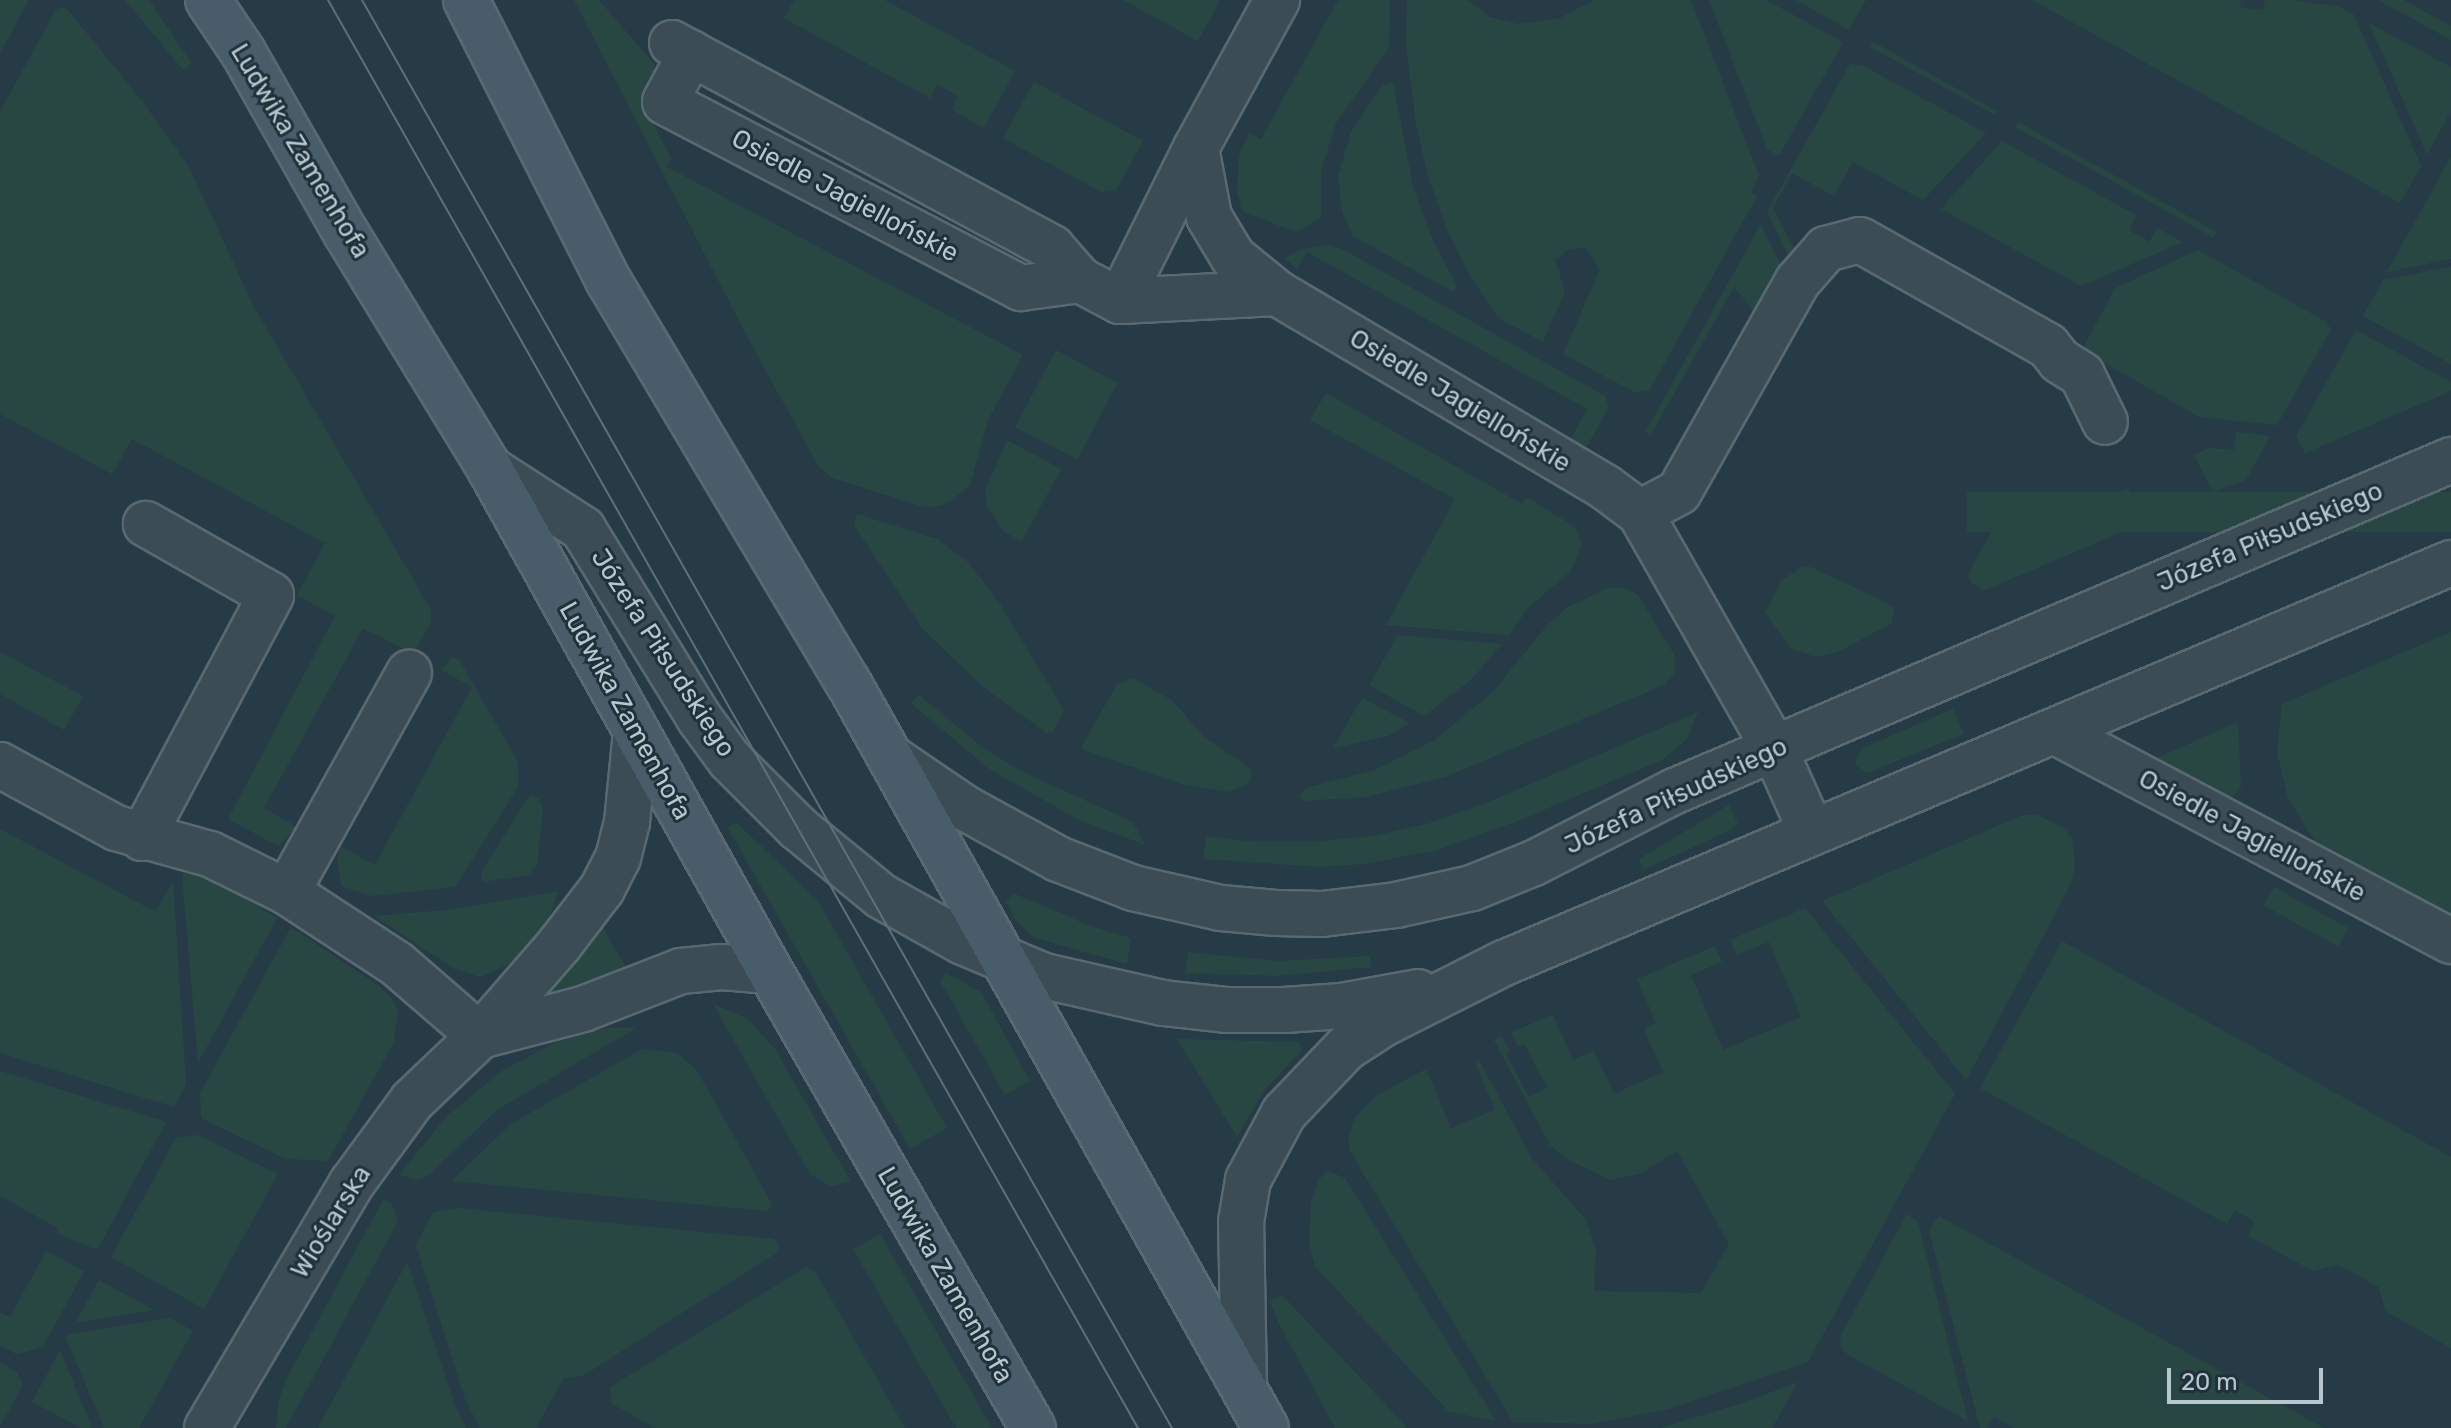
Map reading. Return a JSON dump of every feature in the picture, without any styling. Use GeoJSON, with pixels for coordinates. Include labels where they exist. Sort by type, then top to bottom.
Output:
{"type":"FeatureCollection","features":[{"type":"Feature","properties":{"kind":"main road","name":"Ludwika Zamenhofa"},"geometry":{"type":"LineString","coordinates":[[208,0],[243,52],[346,233],[490,469],[770,971],[1033,1428]]}},
{"type":"Feature","properties":{"kind":"main road"},"geometry":{"type":"LineString","coordinates":[[466,0],[608,280],[890,757],[1266,1428]]}},
{"type":"Feature","properties":{"kind":"street"},"geometry":{"type":"LineString","coordinates":[[1277,0],[1196,148],[1120,301],[1277,293]]}},
{"type":"Feature","properties":{"kind":"street","name":"Osiedle Jagiellońskie"},"geometry":{"type":"LineString","coordinates":[[681,48],[1052,248],[1080,280],[1120,301]]}},
{"type":"Feature","properties":{"kind":"street","name":"Osiedle Jagiellońskie"},"geometry":{"type":"LineString","coordinates":[[1196,148],[1209,217],[1233,257],[1277,293],[1605,487],[1640,513],[1774,748],[1812,833]]}},
{"type":"Feature","properties":{"kind":"street"},"geometry":{"type":"LineString","coordinates":[[1640,513],[1679,492],[1798,281],[1826,249],[1860,240],[2048,346],[2060,361],[2082,375],[2105,422]]}},
{"type":"Feature","properties":{"kind":"street","name":"Józefa Piłsudskiego"},"geometry":{"type":"LineString","coordinates":[[890,757],[965,808],[1058,859],[1133,888],[1221,908],[1322,914],[1396,905],[1472,888],[1534,863],[1675,791],[2451,460]]}},
{"type":"Feature","properties":{"kind":"street","name":"Józefa Piłsudskiego"},"geometry":{"type":"LineString","coordinates":[[490,469],[583,529],[700,719],[730,760],[798,828],[881,896],[1003,961],[1044,976],[1120,996],[1226,1010],[1342,1006],[1456,985]]}},
{"type":"Feature","properties":{"kind":"street"},"geometry":{"type":"LineString","coordinates":[[142,838],[271,595],[146,524]]}},
{"type":"Feature","properties":{"kind":"street","name":"Józefa Piłsudskiego"},"geometry":{"type":"LineString","coordinates":[[1244,1387],[1241,1222],[1248,1180],[1284,1113],[1346,1048],[1456,985],[2451,563]]}},
{"type":"Feature","properties":{"kind":"street"},"geometry":{"type":"LineString","coordinates":[[287,892],[409,673]]}},
{"type":"Feature","properties":{"kind":"street","name":"Osiedle Jagiellońskie"},"geometry":{"type":"LineString","coordinates":[[2054,731],[2451,941]]}},
{"type":"Feature","properties":{"kind":"street","name":"Wioślarska"},"geometry":{"type":"LineString","coordinates":[[207,1428],[352,1183],[412,1101],[480,1036],[559,945],[602,889],[618,858],[627,822],[636,732]]}},
{"type":"Feature","properties":{"kind":"street"},"geometry":{"type":"LineString","coordinates":[[0,765],[116,828],[142,838],[210,854],[287,892],[397,964],[480,1036]]}},
{"type":"Feature","properties":{"kind":"street","name":"Wioślarska"},"geometry":{"type":"LineString","coordinates":[[480,1036],[583,1009],[681,971],[722,967],[770,971]]}},
{"type":"Feature","properties":{"kind":"green space"},"geometry":{"type":"Polygon","coordinates":[[[0,0],[29,0],[0,53],[0,0]]]}},
{"type":"Feature","properties":{"kind":"green space"},"geometry":{"type":"Polygon","coordinates":[[[125,0],[149,0],[192,64],[183,70],[125,0]]]}},
{"type":"Feature","properties":{"kind":"green space"},"geometry":{"type":"Polygon","coordinates":[[[574,0],[599,0],[654,64],[655,72],[641,102],[671,158],[667,167],[1023,355],[988,420],[970,485],[948,503],[934,507],[920,506],[833,478],[819,467],[750,342],[574,0]]]}},
{"type":"Feature","properties":{"kind":"green space"},"geometry":{"type":"Polygon","coordinates":[[[794,0],[885,0],[1015,71],[984,128],[952,110],[958,96],[937,85],[930,98],[784,18],[794,0]]]}},
{"type":"Feature","properties":{"kind":"green space"},"geometry":{"type":"Polygon","coordinates":[[[1123,0],[1220,0],[1198,41],[1123,0]]]}},
{"type":"Feature","properties":{"kind":"green space"},"geometry":{"type":"Polygon","coordinates":[[[1338,0],[1390,0],[1389,48],[1336,123],[1321,171],[1321,218],[1296,232],[1242,211],[1237,192],[1239,156],[1249,134],[1261,139],[1338,0]]]}},
{"type":"Feature","properties":{"kind":"green space"},"geometry":{"type":"Polygon","coordinates":[[[1407,0],[1467,0],[1490,17],[1518,24],[1558,19],[1594,0],[1691,0],[1759,176],[1751,192],[1757,196],[1649,391],[1634,392],[1563,354],[1600,269],[1586,248],[1569,249],[1555,260],[1565,291],[1543,342],[1498,318],[1469,274],[1447,229],[1428,177],[1416,124],[1406,46],[1407,0]]]}},
{"type":"Feature","properties":{"kind":"green space"},"geometry":{"type":"Polygon","coordinates":[[[1709,0],[1766,0],[1843,42],[1779,156],[1767,149],[1709,0]]]}},
{"type":"Feature","properties":{"kind":"green space"},"geometry":{"type":"Polygon","coordinates":[[[1796,0],[1866,0],[1849,30],[1796,0]]]}},
{"type":"Feature","properties":{"kind":"green space"},"geometry":{"type":"Polygon","coordinates":[[[2032,0],[2241,0],[2240,7],[2263,10],[2265,0],[2293,0],[2340,7],[2354,15],[2421,166],[2400,203],[2032,0]]]}},
{"type":"Feature","properties":{"kind":"green space"},"geometry":{"type":"Polygon","coordinates":[[[2378,0],[2404,0],[2451,26],[2451,40],[2378,0]]]}},
{"type":"Feature","properties":{"kind":"green space"},"geometry":{"type":"Polygon","coordinates":[[[61,7],[67,9],[143,102],[189,167],[253,305],[431,610],[431,622],[413,654],[363,628],[264,808],[297,827],[278,846],[228,819],[335,616],[297,595],[325,543],[132,439],[112,474],[0,414],[0,112],[55,11],[61,7]]]}},
{"type":"Feature","properties":{"kind":"green space"},"geometry":{"type":"Polygon","coordinates":[[[2369,23],[2451,67],[2451,111],[2427,155],[2369,23]]]}},
{"type":"Feature","properties":{"kind":"green space"},"geometry":{"type":"Polygon","coordinates":[[[1873,42],[1997,111],[1995,115],[1870,47],[1873,42]]]}},
{"type":"Feature","properties":{"kind":"green space"},"geometry":{"type":"Polygon","coordinates":[[[1850,64],[1862,65],[1986,133],[1923,200],[1853,162],[1834,196],[1792,173],[1773,208],[1795,251],[1790,259],[1767,212],[1850,64]]]}},
{"type":"Feature","properties":{"kind":"green space"},"geometry":{"type":"Polygon","coordinates":[[[1034,82],[1143,141],[1117,189],[1101,192],[1003,138],[1034,82]]]}},
{"type":"Feature","properties":{"kind":"green space"},"geometry":{"type":"Polygon","coordinates":[[[1393,82],[1413,187],[1432,238],[1457,286],[1453,292],[1353,236],[1342,212],[1338,176],[1351,132],[1382,85],[1393,82]]]}},
{"type":"Feature","properties":{"kind":"green space"},"geometry":{"type":"Polygon","coordinates":[[[2018,122],[2217,232],[2214,237],[2015,127],[2018,122]]]}},
{"type":"Feature","properties":{"kind":"green space"},"geometry":{"type":"Polygon","coordinates":[[[2002,141],[2136,215],[2129,230],[2149,242],[2157,228],[2183,242],[2081,286],[1941,209],[2002,141]]]}},
{"type":"Feature","properties":{"kind":"green space"},"geometry":{"type":"Polygon","coordinates":[[[2451,157],[2451,259],[2387,272],[2451,157]]]}},
{"type":"Feature","properties":{"kind":"green space"},"geometry":{"type":"Polygon","coordinates":[[[1761,224],[1784,271],[1758,316],[1734,287],[1650,436],[1646,431],[1761,224]]]}},
{"type":"Feature","properties":{"kind":"green space"},"geometry":{"type":"Polygon","coordinates":[[[1329,245],[1344,250],[1605,396],[1609,408],[1585,449],[1570,440],[1587,409],[1307,252],[1297,269],[1285,258],[1299,250],[1329,245]]]}},
{"type":"Feature","properties":{"kind":"green space"},"geometry":{"type":"Polygon","coordinates":[[[2198,250],[2325,321],[2331,329],[2277,425],[2199,417],[2082,350],[2115,288],[2198,250]]]}},
{"type":"Feature","properties":{"kind":"green space"},"geometry":{"type":"Polygon","coordinates":[[[2451,267],[2451,364],[2363,316],[2383,280],[2451,267]]]}},
{"type":"Feature","properties":{"kind":"green space"},"geometry":{"type":"Polygon","coordinates":[[[2356,330],[2451,382],[2451,391],[2305,453],[2296,436],[2356,330]]]}},
{"type":"Feature","properties":{"kind":"green space"},"geometry":{"type":"Polygon","coordinates":[[[1056,350],[1118,383],[1077,460],[1015,427],[1056,350]]]}},
{"type":"Feature","properties":{"kind":"green space"},"geometry":{"type":"Polygon","coordinates":[[[1326,393],[1522,504],[1527,497],[1575,527],[1582,544],[1571,571],[1528,608],[1509,635],[1386,625],[1455,499],[1310,420],[1326,393]]]}},
{"type":"Feature","properties":{"kind":"green space"},"geometry":{"type":"Polygon","coordinates":[[[2236,432],[2270,436],[2246,480],[2213,492],[2194,455],[2209,448],[2234,450],[2236,432]]]}},
{"type":"Feature","properties":{"kind":"green space"},"geometry":{"type":"Polygon","coordinates":[[[1007,440],[1061,469],[1022,541],[1004,532],[987,507],[985,491],[1007,440]]]}},
{"type":"Feature","properties":{"kind":"green space"},"geometry":{"type":"Polygon","coordinates":[[[2128,488],[2145,522],[1983,591],[1971,582],[1968,574],[2004,509],[2040,530],[2128,488]]]}},
{"type":"Feature","properties":{"kind":"green space"},"geometry":{"type":"Polygon","coordinates":[[[1967,492],[2451,492],[2451,532],[1967,532],[1967,492]]]}},
{"type":"Feature","properties":{"kind":"green space"},"geometry":{"type":"Polygon","coordinates":[[[857,514],[937,539],[967,561],[1000,604],[1064,710],[1053,732],[1047,733],[981,685],[923,629],[854,525],[857,514]]]}},
{"type":"Feature","properties":{"kind":"green space"},"geometry":{"type":"Polygon","coordinates":[[[1802,567],[1811,567],[1887,603],[1894,608],[1892,623],[1838,652],[1815,657],[1790,648],[1765,612],[1781,581],[1802,567]]]}},
{"type":"Feature","properties":{"kind":"green space"},"geometry":{"type":"Polygon","coordinates":[[[1608,588],[1624,588],[1638,595],[1675,656],[1675,673],[1664,685],[1445,777],[1366,797],[1303,801],[1300,796],[1306,788],[1372,771],[1435,740],[1494,691],[1548,624],[1568,607],[1608,588]]]}},
{"type":"Feature","properties":{"kind":"green space"},"geometry":{"type":"Polygon","coordinates":[[[2451,632],[2451,923],[2325,850],[2310,834],[2288,798],[2277,753],[2282,704],[2451,632]]]}},
{"type":"Feature","properties":{"kind":"green space"},"geometry":{"type":"Polygon","coordinates":[[[1398,635],[1502,644],[1470,681],[1424,716],[1369,685],[1398,635]]]}},
{"type":"Feature","properties":{"kind":"green space"},"geometry":{"type":"Polygon","coordinates":[[[0,652],[83,696],[64,730],[0,694],[0,652]]]}},
{"type":"Feature","properties":{"kind":"green space"},"geometry":{"type":"Polygon","coordinates":[[[452,657],[460,661],[518,762],[518,787],[455,887],[371,896],[341,886],[337,860],[340,846],[375,865],[472,687],[441,670],[452,657]]]}},
{"type":"Feature","properties":{"kind":"green space"},"geometry":{"type":"Polygon","coordinates":[[[1133,678],[1173,701],[1202,735],[1249,768],[1253,773],[1247,784],[1229,792],[1182,784],[1084,750],[1082,746],[1117,684],[1133,678]]]}},
{"type":"Feature","properties":{"kind":"green space"},"geometry":{"type":"Polygon","coordinates":[[[919,695],[986,750],[1025,773],[1133,822],[1145,845],[1079,820],[989,769],[911,703],[919,695]]]}},
{"type":"Feature","properties":{"kind":"green space"},"geometry":{"type":"Polygon","coordinates":[[[1362,698],[1410,723],[1388,736],[1333,748],[1362,698]]]}},
{"type":"Feature","properties":{"kind":"green space"},"geometry":{"type":"Polygon","coordinates":[[[1953,709],[1964,734],[1866,773],[1856,765],[1855,759],[1863,748],[1953,709]]]}},
{"type":"Feature","properties":{"kind":"green space"},"geometry":{"type":"Polygon","coordinates":[[[1698,712],[1686,740],[1662,760],[1515,822],[1437,850],[1364,864],[1319,867],[1203,859],[1207,836],[1245,841],[1310,842],[1373,836],[1430,823],[1491,801],[1698,712]]]}},
{"type":"Feature","properties":{"kind":"green space"},"geometry":{"type":"Polygon","coordinates":[[[2238,722],[2241,787],[2232,798],[2226,799],[2150,761],[2238,722]]]}},
{"type":"Feature","properties":{"kind":"green space"},"geometry":{"type":"Polygon","coordinates":[[[530,795],[539,799],[543,810],[537,866],[528,875],[483,882],[481,872],[530,795]]]}},
{"type":"Feature","properties":{"kind":"green space"},"geometry":{"type":"Polygon","coordinates":[[[1729,805],[1738,824],[1729,831],[1643,870],[1639,859],[1729,805]]]}},
{"type":"Feature","properties":{"kind":"green space"},"geometry":{"type":"Polygon","coordinates":[[[2023,815],[2036,815],[2061,826],[2072,837],[2075,867],[2070,886],[1966,1080],[1822,901],[2023,815]]]}},
{"type":"Feature","properties":{"kind":"green space"},"geometry":{"type":"Polygon","coordinates":[[[736,822],[818,901],[947,1128],[910,1149],[728,828],[736,822]]]}},
{"type":"Feature","properties":{"kind":"green space"},"geometry":{"type":"Polygon","coordinates":[[[0,829],[156,912],[173,881],[186,1084],[174,1107],[0,1053],[0,829]]]}},
{"type":"Feature","properties":{"kind":"green space"},"geometry":{"type":"Polygon","coordinates":[[[192,872],[204,874],[277,918],[198,1063],[182,875],[192,872]]]}},
{"type":"Feature","properties":{"kind":"green space"},"geometry":{"type":"Polygon","coordinates":[[[2274,887],[2348,928],[2338,947],[2264,905],[2274,887]]]}},
{"type":"Feature","properties":{"kind":"green space"},"geometry":{"type":"Polygon","coordinates":[[[558,891],[546,928],[509,964],[480,977],[453,968],[374,916],[446,910],[558,891]]]}},
{"type":"Feature","properties":{"kind":"green space"},"geometry":{"type":"Polygon","coordinates":[[[1013,893],[1093,927],[1131,938],[1127,964],[1035,938],[1016,921],[1006,902],[1013,893]]]}},
{"type":"Feature","properties":{"kind":"green space"},"geometry":{"type":"Polygon","coordinates":[[[1805,908],[1955,1094],[1808,1362],[1668,1409],[1592,1424],[1513,1422],[1350,1151],[1348,1139],[1355,1117],[1377,1095],[1426,1069],[1451,1128],[1495,1110],[1476,1064],[1480,1062],[1531,1157],[1586,1220],[1596,1251],[1594,1291],[1701,1293],[1729,1244],[1677,1151],[1642,1173],[1610,1180],[1565,1158],[1550,1145],[1494,1040],[1502,1036],[1510,1051],[1506,1054],[1529,1097],[1547,1087],[1524,1044],[1518,1047],[1511,1032],[1553,1015],[1573,1060],[1594,1051],[1614,1094],[1663,1072],[1644,1029],[1656,1023],[1637,979],[1715,946],[1722,962],[1691,975],[1723,1050],[1801,1017],[1769,942],[1736,955],[1730,940],[1805,908]]]}},
{"type":"Feature","properties":{"kind":"green space"},"geometry":{"type":"Polygon","coordinates":[[[599,921],[627,969],[530,1012],[599,921]]]}},
{"type":"Feature","properties":{"kind":"green space"},"geometry":{"type":"Polygon","coordinates":[[[291,927],[379,986],[392,998],[398,1013],[393,1044],[328,1161],[285,1159],[201,1118],[200,1093],[291,927]]]}},
{"type":"Feature","properties":{"kind":"green space"},"geometry":{"type":"Polygon","coordinates":[[[2062,941],[2451,1157],[2451,1348],[2385,1311],[2379,1287],[2338,1265],[2313,1271],[2248,1236],[2255,1222],[2235,1210],[2227,1224],[1980,1088],[2062,941]]]}},
{"type":"Feature","properties":{"kind":"green space"},"geometry":{"type":"Polygon","coordinates":[[[1188,952],[1278,961],[1370,956],[1371,967],[1277,976],[1185,973],[1188,952]]]}},
{"type":"Feature","properties":{"kind":"green space"},"geometry":{"type":"Polygon","coordinates":[[[946,973],[981,992],[1030,1081],[1005,1095],[940,981],[946,973]]]}},
{"type":"Feature","properties":{"kind":"green space"},"geometry":{"type":"Polygon","coordinates":[[[713,1004],[748,1019],[775,1049],[851,1182],[830,1186],[810,1174],[713,1004]]]}},
{"type":"Feature","properties":{"kind":"green space"},"geometry":{"type":"Polygon","coordinates":[[[614,1027],[636,1028],[497,1110],[430,1174],[419,1180],[399,1175],[447,1116],[502,1071],[567,1036],[614,1027]]]}},
{"type":"Feature","properties":{"kind":"green space"},"geometry":{"type":"Polygon","coordinates":[[[1177,1039],[1298,1042],[1302,1050],[1264,1091],[1237,1137],[1177,1039]]]}},
{"type":"Feature","properties":{"kind":"green space"},"geometry":{"type":"Polygon","coordinates":[[[642,1049],[677,1053],[696,1069],[771,1202],[771,1208],[766,1211],[451,1181],[511,1124],[642,1049]]]}},
{"type":"Feature","properties":{"kind":"green space"},"geometry":{"type":"Polygon","coordinates":[[[0,1071],[166,1122],[97,1250],[56,1233],[58,1228],[0,1196],[0,1071]]]}},
{"type":"Feature","properties":{"kind":"green space"},"geometry":{"type":"Polygon","coordinates":[[[199,1135],[278,1174],[204,1309],[111,1257],[176,1138],[199,1135]]]}},
{"type":"Feature","properties":{"kind":"green space"},"geometry":{"type":"Polygon","coordinates":[[[1328,1171],[1345,1178],[1496,1421],[1449,1412],[1315,1266],[1309,1243],[1311,1203],[1318,1180],[1328,1171]]]}},
{"type":"Feature","properties":{"kind":"green space"},"geometry":{"type":"Polygon","coordinates":[[[384,1198],[392,1204],[398,1221],[286,1428],[276,1428],[279,1399],[287,1378],[384,1198]]]}},
{"type":"Feature","properties":{"kind":"green space"},"geometry":{"type":"Polygon","coordinates":[[[457,1208],[774,1239],[780,1248],[584,1375],[563,1379],[536,1428],[480,1428],[465,1399],[416,1245],[433,1212],[457,1208]]]}},
{"type":"Feature","properties":{"kind":"green space"},"geometry":{"type":"Polygon","coordinates":[[[1907,1214],[1918,1222],[1968,1421],[1848,1355],[1841,1347],[1840,1337],[1907,1214]]]}},
{"type":"Feature","properties":{"kind":"green space"},"geometry":{"type":"Polygon","coordinates":[[[1939,1216],[2324,1428],[2013,1428],[1994,1417],[1987,1428],[1980,1428],[1929,1231],[1939,1216]]]}},
{"type":"Feature","properties":{"kind":"green space"},"geometry":{"type":"Polygon","coordinates":[[[880,1234],[992,1428],[956,1428],[853,1250],[880,1234]]]}},
{"type":"Feature","properties":{"kind":"green space"},"geometry":{"type":"Polygon","coordinates":[[[46,1251],[84,1271],[43,1347],[16,1354],[0,1345],[0,1313],[10,1317],[46,1251]]]}},
{"type":"Feature","properties":{"kind":"green space"},"geometry":{"type":"Polygon","coordinates":[[[407,1262],[455,1405],[466,1428],[318,1428],[407,1262]]]}},
{"type":"Feature","properties":{"kind":"green space"},"geometry":{"type":"Polygon","coordinates":[[[806,1267],[817,1274],[905,1428],[655,1428],[612,1404],[610,1387],[806,1267]]]}},
{"type":"Feature","properties":{"kind":"green space"},"geometry":{"type":"Polygon","coordinates":[[[99,1280],[155,1310],[75,1323],[99,1280]]]}},
{"type":"Feature","properties":{"kind":"green space"},"geometry":{"type":"Polygon","coordinates":[[[1282,1295],[1407,1428],[1335,1428],[1270,1302],[1282,1295]]]}},
{"type":"Feature","properties":{"kind":"green space"},"geometry":{"type":"Polygon","coordinates":[[[170,1318],[193,1331],[139,1428],[104,1428],[66,1338],[69,1334],[170,1318]]]}},
{"type":"Feature","properties":{"kind":"green space"},"geometry":{"type":"Polygon","coordinates":[[[60,1350],[92,1428],[81,1428],[32,1402],[60,1350]]]}},
{"type":"Feature","properties":{"kind":"green space"},"geometry":{"type":"Polygon","coordinates":[[[0,1362],[17,1372],[23,1385],[0,1426],[0,1362]]]}},
{"type":"Feature","properties":{"kind":"green space"},"geometry":{"type":"Polygon","coordinates":[[[1798,1382],[1772,1428],[1660,1428],[1743,1403],[1798,1382]]]}},
{"type":"Feature","properties":{"kind":"tram line"},"geometry":{"type":"LineString","coordinates":[[328,0],[1138,1428]]}},
{"type":"Feature","properties":{"kind":"tram line"},"geometry":{"type":"LineString","coordinates":[[362,0],[1172,1428]]}}]}
